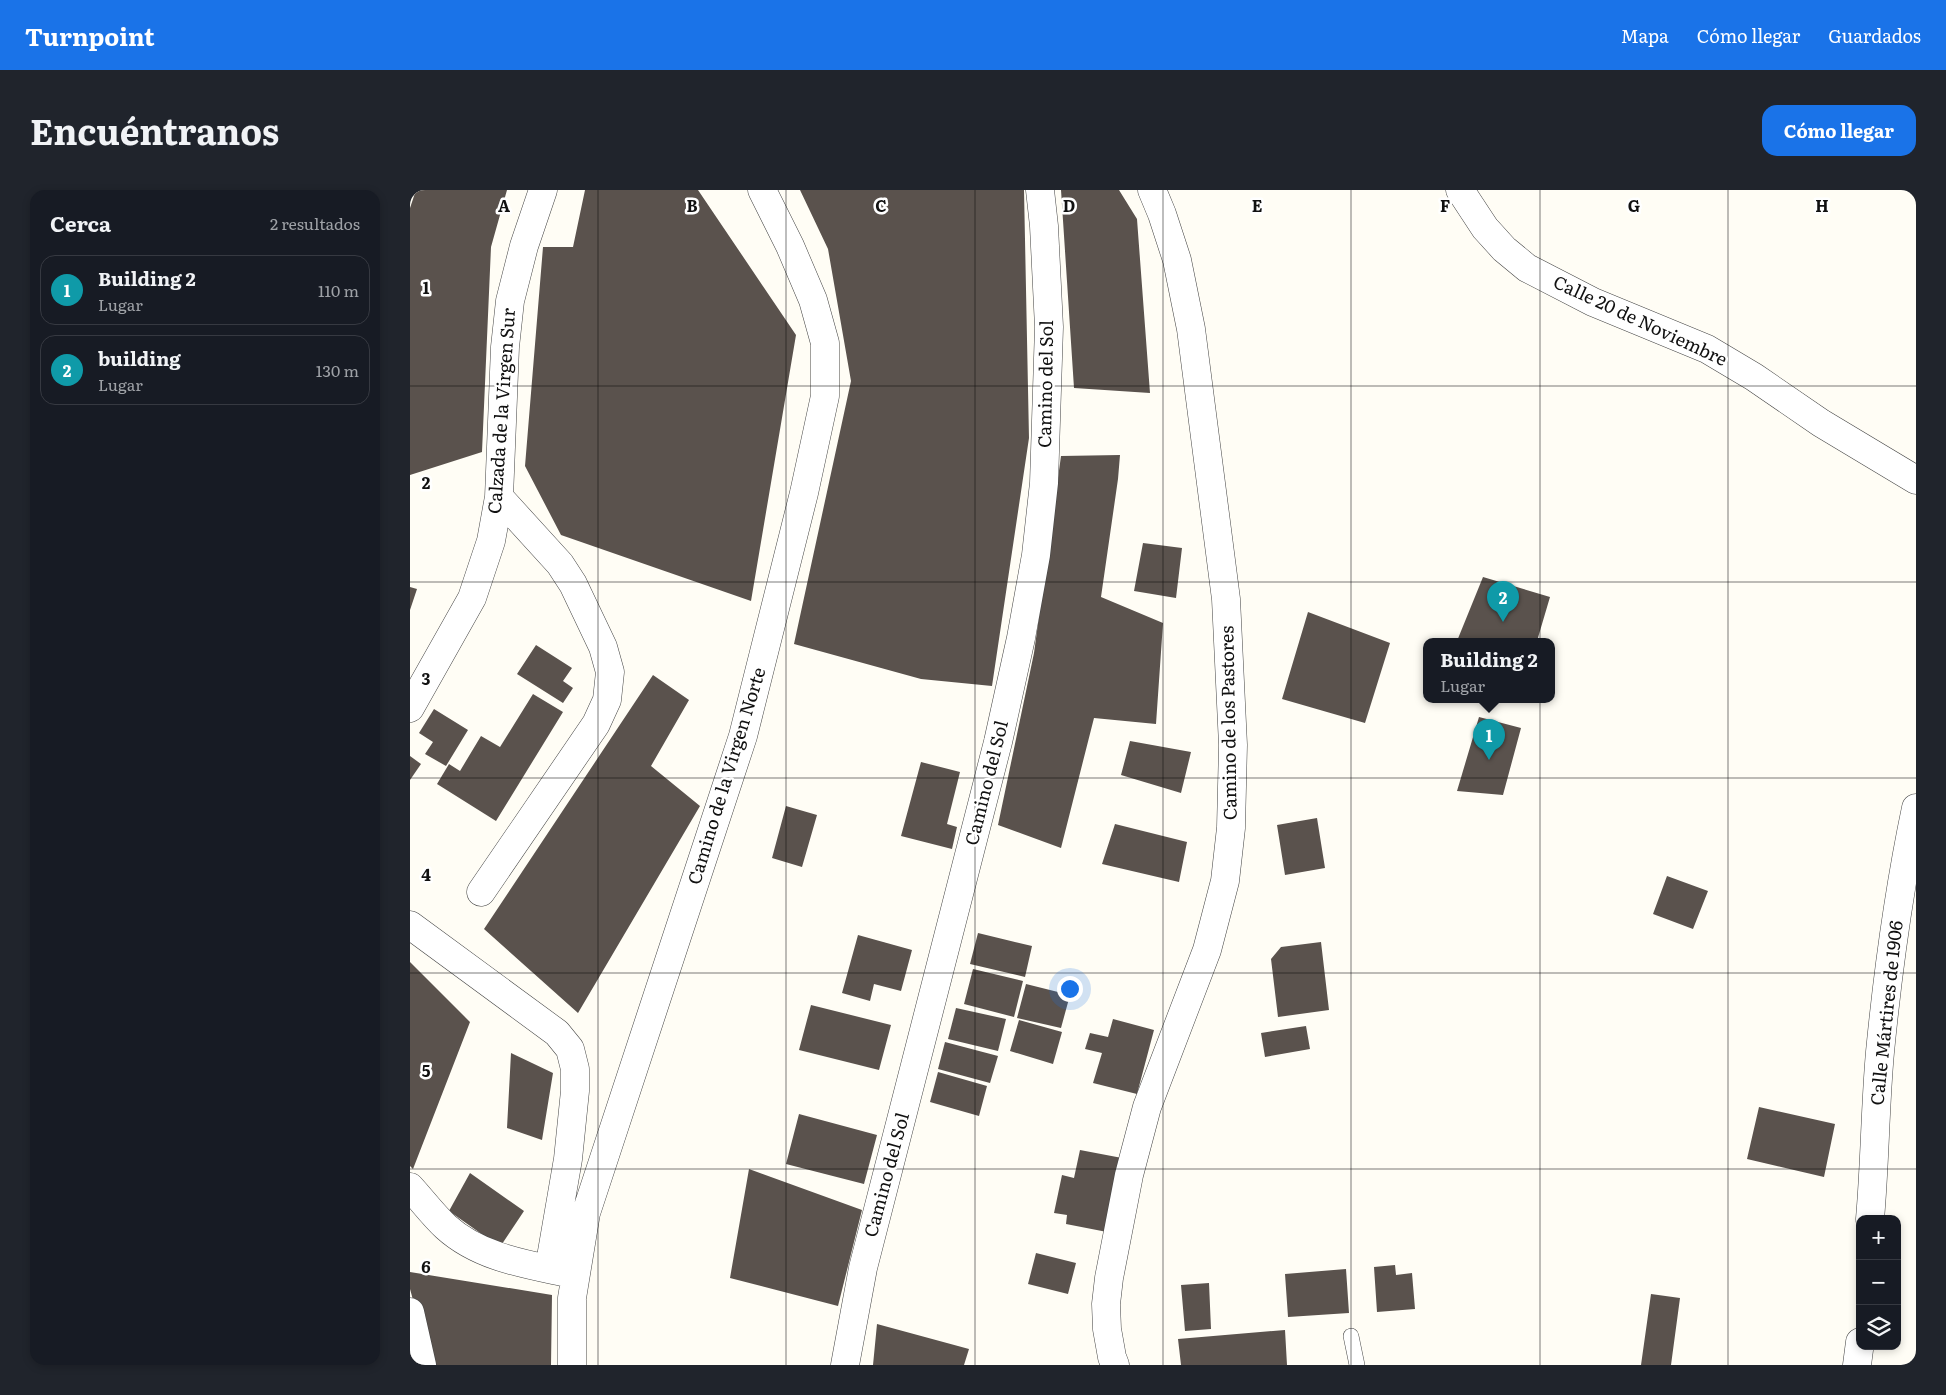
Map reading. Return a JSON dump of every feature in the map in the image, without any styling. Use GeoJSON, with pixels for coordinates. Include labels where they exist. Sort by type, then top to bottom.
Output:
{"type":"FeatureCollection","features":[{"type":"Feature","properties":{"kind":"street","name":"Calzada de la Virgen Sur"},"geometry":{"type":"LineString","coordinates":[[410,708],[472,598],[491,541],[499,497],[505,347],[510,301],[524,246],[543,190]]}},
{"type":"Feature","properties":{"kind":"street","name":"Camino de la Virgen Norte"},"geometry":{"type":"LineString","coordinates":[[572,1365],[572,1298],[586,1213],[743,736],[804,493],[825,396],[825,343],[813,300],[790,246],[762,190]]}},
{"type":"Feature","properties":{"kind":"street","name":"Camino del Sol"},"geometry":{"type":"LineString","coordinates":[[845,1365],[863,1268],[998,742],[1021,638],[1036,555],[1044,483],[1048,327],[1044,226],[1040,190]]}},
{"type":"Feature","properties":{"kind":"street","name":"Camino de los Pastores"},"geometry":{"type":"LineString","coordinates":[[1115,1365],[1107,1329],[1106,1304],[1109,1278],[1129,1174],[1147,1107],[1207,950],[1225,881],[1231,828],[1233,745],[1225,590],[1191,329],[1177,260],[1152,190]]}},
{"type":"Feature","properties":{"kind":"street","name":"Calle 20 de Noviembre"},"geometry":{"type":"LineString","coordinates":[[1460,190],[1485,228],[1504,249],[1527,268],[1593,302],[1707,349],[1754,377],[1821,423],[1916,480]]}},
{"type":"Feature","properties":{"kind":"street"},"geometry":{"type":"LineString","coordinates":[[481,892],[596,724],[607,700],[610,672],[604,647],[569,577],[560,564],[499,497]]}},
{"type":"Feature","properties":{"kind":"street","name":"Calle Mártires de 1906"},"geometry":{"type":"LineString","coordinates":[[1870,1215],[1883,1026],[1903,868],[1916,812]]}},
{"type":"Feature","properties":{"kind":"street"},"geometry":{"type":"LineString","coordinates":[[410,925],[557,1033],[570,1049],[575,1069],[575,1092],[568,1159],[550,1269]]}},
{"type":"Feature","properties":{"kind":"street"},"geometry":{"type":"LineString","coordinates":[[410,1187],[447,1227],[471,1244],[507,1260],[576,1275]]}},
{"type":"Feature","properties":{"kind":"street"},"geometry":{"type":"LineString","coordinates":[[410,1312],[422,1365]]}},
{"type":"Feature","properties":{"kind":"street"},"geometry":{"type":"LineString","coordinates":[[1857,1365],[1859,1350]]}},
{"type":"Feature","properties":{"kind":"lane"},"geometry":{"type":"LineString","coordinates":[[1351,1336],[1357,1365]]}},
{"type":"Feature","properties":{"kind":"building"},"geometry":{"type":"Polygon","coordinates":[[[416,190],[507,190],[491,247],[482,452],[410,475],[410,208],[416,190]]]}},
{"type":"Feature","properties":{"kind":"building"},"geometry":{"type":"Polygon","coordinates":[[[585,190],[698,190],[796,335],[751,601],[561,535],[525,466],[543,247],[573,247],[585,190]]]}},
{"type":"Feature","properties":{"kind":"building"},"geometry":{"type":"Polygon","coordinates":[[[800,190],[1024,190],[1029,438],[992,686],[921,679],[794,644],[851,381],[828,249],[800,190]]]}},
{"type":"Feature","properties":{"kind":"building"},"geometry":{"type":"Polygon","coordinates":[[[1061,190],[1119,190],[1137,219],[1150,393],[1074,388],[1061,190]]]}},
{"type":"Feature","properties":{"kind":"building"},"geometry":{"type":"Polygon","coordinates":[[[1120,455],[1101,597],[1163,623],[1156,724],[1094,718],[1061,848],[998,825],[1034,653],[1061,456],[1120,455]]]}},
{"type":"Feature","properties":{"kind":"building"},"geometry":{"type":"Polygon","coordinates":[[[1143,543],[1182,548],[1176,598],[1134,591],[1143,543]]]}},
{"type":"Feature","properties":{"kind":"building"},"geometry":{"type":"Polygon","coordinates":[[[1483,577],[1550,597],[1538,638],[1458,638],[1483,577]]]}},
{"type":"Feature","properties":{"kind":"building"},"geometry":{"type":"Polygon","coordinates":[[[410,587],[417,589],[410,610],[410,587]]]}},
{"type":"Feature","properties":{"kind":"building"},"geometry":{"type":"Polygon","coordinates":[[[1308,612],[1390,643],[1365,723],[1282,699],[1308,612]]]}},
{"type":"Feature","properties":{"kind":"building"},"geometry":{"type":"Polygon","coordinates":[[[536,645],[572,668],[563,681],[573,688],[563,703],[517,674],[536,645]]]}},
{"type":"Feature","properties":{"kind":"building"},"geometry":{"type":"Polygon","coordinates":[[[653,675],[689,700],[651,766],[700,806],[578,1013],[484,929],[653,675]]]}},
{"type":"Feature","properties":{"kind":"building"},"geometry":{"type":"Polygon","coordinates":[[[533,694],[563,712],[496,821],[437,784],[449,764],[460,771],[481,736],[500,747],[533,694]]]}},
{"type":"Feature","properties":{"kind":"building"},"geometry":{"type":"Polygon","coordinates":[[[434,709],[468,730],[446,766],[425,754],[433,742],[419,733],[434,709]]]}},
{"type":"Feature","properties":{"kind":"building"},"geometry":{"type":"Polygon","coordinates":[[[1479,717],[1521,728],[1503,795],[1457,791],[1479,717]]]}},
{"type":"Feature","properties":{"kind":"building"},"geometry":{"type":"Polygon","coordinates":[[[1130,741],[1191,752],[1181,793],[1121,775],[1130,741]]]}},
{"type":"Feature","properties":{"kind":"building"},"geometry":{"type":"Polygon","coordinates":[[[410,756],[421,764],[410,780],[410,756]]]}},
{"type":"Feature","properties":{"kind":"building"},"geometry":{"type":"Polygon","coordinates":[[[921,762],[960,772],[947,824],[957,827],[952,849],[901,836],[921,762]]]}},
{"type":"Feature","properties":{"kind":"building"},"geometry":{"type":"Polygon","coordinates":[[[786,806],[817,815],[802,867],[772,858],[786,806]]]}},
{"type":"Feature","properties":{"kind":"building"},"geometry":{"type":"Polygon","coordinates":[[[1317,818],[1325,868],[1285,875],[1277,825],[1317,818]]]}},
{"type":"Feature","properties":{"kind":"building"},"geometry":{"type":"Polygon","coordinates":[[[1115,824],[1187,842],[1179,882],[1102,864],[1115,824]]]}},
{"type":"Feature","properties":{"kind":"building"},"geometry":{"type":"Polygon","coordinates":[[[1667,876],[1708,891],[1693,929],[1653,914],[1667,876]]]}},
{"type":"Feature","properties":{"kind":"building"},"geometry":{"type":"Polygon","coordinates":[[[978,933],[1032,946],[1025,977],[970,964],[978,933]]]}},
{"type":"Feature","properties":{"kind":"building"},"geometry":{"type":"Polygon","coordinates":[[[858,935],[912,950],[901,991],[874,984],[870,1001],[842,993],[858,935]]]}},
{"type":"Feature","properties":{"kind":"building"},"geometry":{"type":"Polygon","coordinates":[[[1321,942],[1329,1010],[1278,1017],[1271,959],[1281,947],[1321,942]]]}},
{"type":"Feature","properties":{"kind":"building"},"geometry":{"type":"Polygon","coordinates":[[[410,962],[470,1022],[413,1169],[410,1166],[410,962]]]}},
{"type":"Feature","properties":{"kind":"building"},"geometry":{"type":"Polygon","coordinates":[[[973,969],[1023,981],[1014,1017],[964,1004],[973,969]]]}},
{"type":"Feature","properties":{"kind":"building"},"geometry":{"type":"Polygon","coordinates":[[[1026,984],[1070,995],[1061,1028],[1017,1018],[1026,984]]]}},
{"type":"Feature","properties":{"kind":"building"},"geometry":{"type":"Polygon","coordinates":[[[811,1005],[891,1025],[879,1070],[799,1050],[811,1005]]]}},
{"type":"Feature","properties":{"kind":"building"},"geometry":{"type":"Polygon","coordinates":[[[956,1008],[1006,1019],[998,1051],[948,1039],[956,1008]]]}},
{"type":"Feature","properties":{"kind":"building"},"geometry":{"type":"Polygon","coordinates":[[[1113,1019],[1154,1030],[1137,1094],[1093,1083],[1102,1053],[1085,1049],[1090,1033],[1108,1037],[1113,1019]]]}},
{"type":"Feature","properties":{"kind":"building"},"geometry":{"type":"Polygon","coordinates":[[[1019,1020],[1062,1032],[1053,1064],[1010,1051],[1019,1020]]]}},
{"type":"Feature","properties":{"kind":"building"},"geometry":{"type":"Polygon","coordinates":[[[1306,1026],[1310,1049],[1265,1057],[1261,1033],[1306,1026]]]}},
{"type":"Feature","properties":{"kind":"building"},"geometry":{"type":"Polygon","coordinates":[[[945,1042],[998,1056],[990,1083],[938,1069],[945,1042]]]}},
{"type":"Feature","properties":{"kind":"building"},"geometry":{"type":"Polygon","coordinates":[[[511,1053],[553,1073],[542,1140],[507,1128],[511,1053]]]}},
{"type":"Feature","properties":{"kind":"building"},"geometry":{"type":"Polygon","coordinates":[[[938,1072],[987,1086],[979,1116],[930,1102],[938,1072]]]}},
{"type":"Feature","properties":{"kind":"building"},"geometry":{"type":"Polygon","coordinates":[[[1759,1107],[1835,1124],[1824,1177],[1747,1159],[1759,1107]]]}},
{"type":"Feature","properties":{"kind":"building"},"geometry":{"type":"Polygon","coordinates":[[[799,1114],[877,1135],[864,1184],[786,1164],[799,1114]]]}},
{"type":"Feature","properties":{"kind":"building"},"geometry":{"type":"Polygon","coordinates":[[[1080,1150],[1122,1158],[1107,1232],[1066,1224],[1067,1215],[1054,1213],[1062,1175],[1074,1178],[1080,1150]]]}},
{"type":"Feature","properties":{"kind":"building"},"geometry":{"type":"Polygon","coordinates":[[[749,1169],[862,1210],[838,1306],[730,1278],[749,1169]]]}},
{"type":"Feature","properties":{"kind":"building"},"geometry":{"type":"Polygon","coordinates":[[[470,1173],[524,1211],[500,1247],[449,1211],[470,1173]]]}},
{"type":"Feature","properties":{"kind":"building"},"geometry":{"type":"Polygon","coordinates":[[[1036,1253],[1076,1263],[1068,1294],[1028,1284],[1036,1253]]]}},
{"type":"Feature","properties":{"kind":"building"},"geometry":{"type":"Polygon","coordinates":[[[1395,1265],[1396,1275],[1412,1273],[1415,1309],[1377,1312],[1374,1267],[1395,1265]]]}},
{"type":"Feature","properties":{"kind":"building"},"geometry":{"type":"Polygon","coordinates":[[[1346,1269],[1349,1313],[1288,1317],[1285,1274],[1346,1269]]]}},
{"type":"Feature","properties":{"kind":"building"},"geometry":{"type":"Polygon","coordinates":[[[410,1272],[552,1295],[551,1365],[431,1365],[410,1289],[410,1272]]]}},
{"type":"Feature","properties":{"kind":"building"},"geometry":{"type":"Polygon","coordinates":[[[1209,1283],[1211,1329],[1185,1331],[1181,1285],[1209,1283]]]}},
{"type":"Feature","properties":{"kind":"building"},"geometry":{"type":"Polygon","coordinates":[[[1651,1294],[1680,1298],[1671,1365],[1641,1365],[1651,1294]]]}},
{"type":"Feature","properties":{"kind":"building"},"geometry":{"type":"Polygon","coordinates":[[[877,1324],[969,1349],[964,1365],[873,1365],[877,1324]]]}},
{"type":"Feature","properties":{"kind":"building"},"geometry":{"type":"Polygon","coordinates":[[[1285,1330],[1287,1365],[1181,1365],[1178,1339],[1285,1330]]]}},
{"type":"Feature","properties":{"kind":"place","name":"building"},"geometry":{"type":"Point","coordinates":[1503,622]}},
{"type":"Feature","properties":{"kind":"place","name":"Building 2"},"geometry":{"type":"Point","coordinates":[1489,760]}}]}
